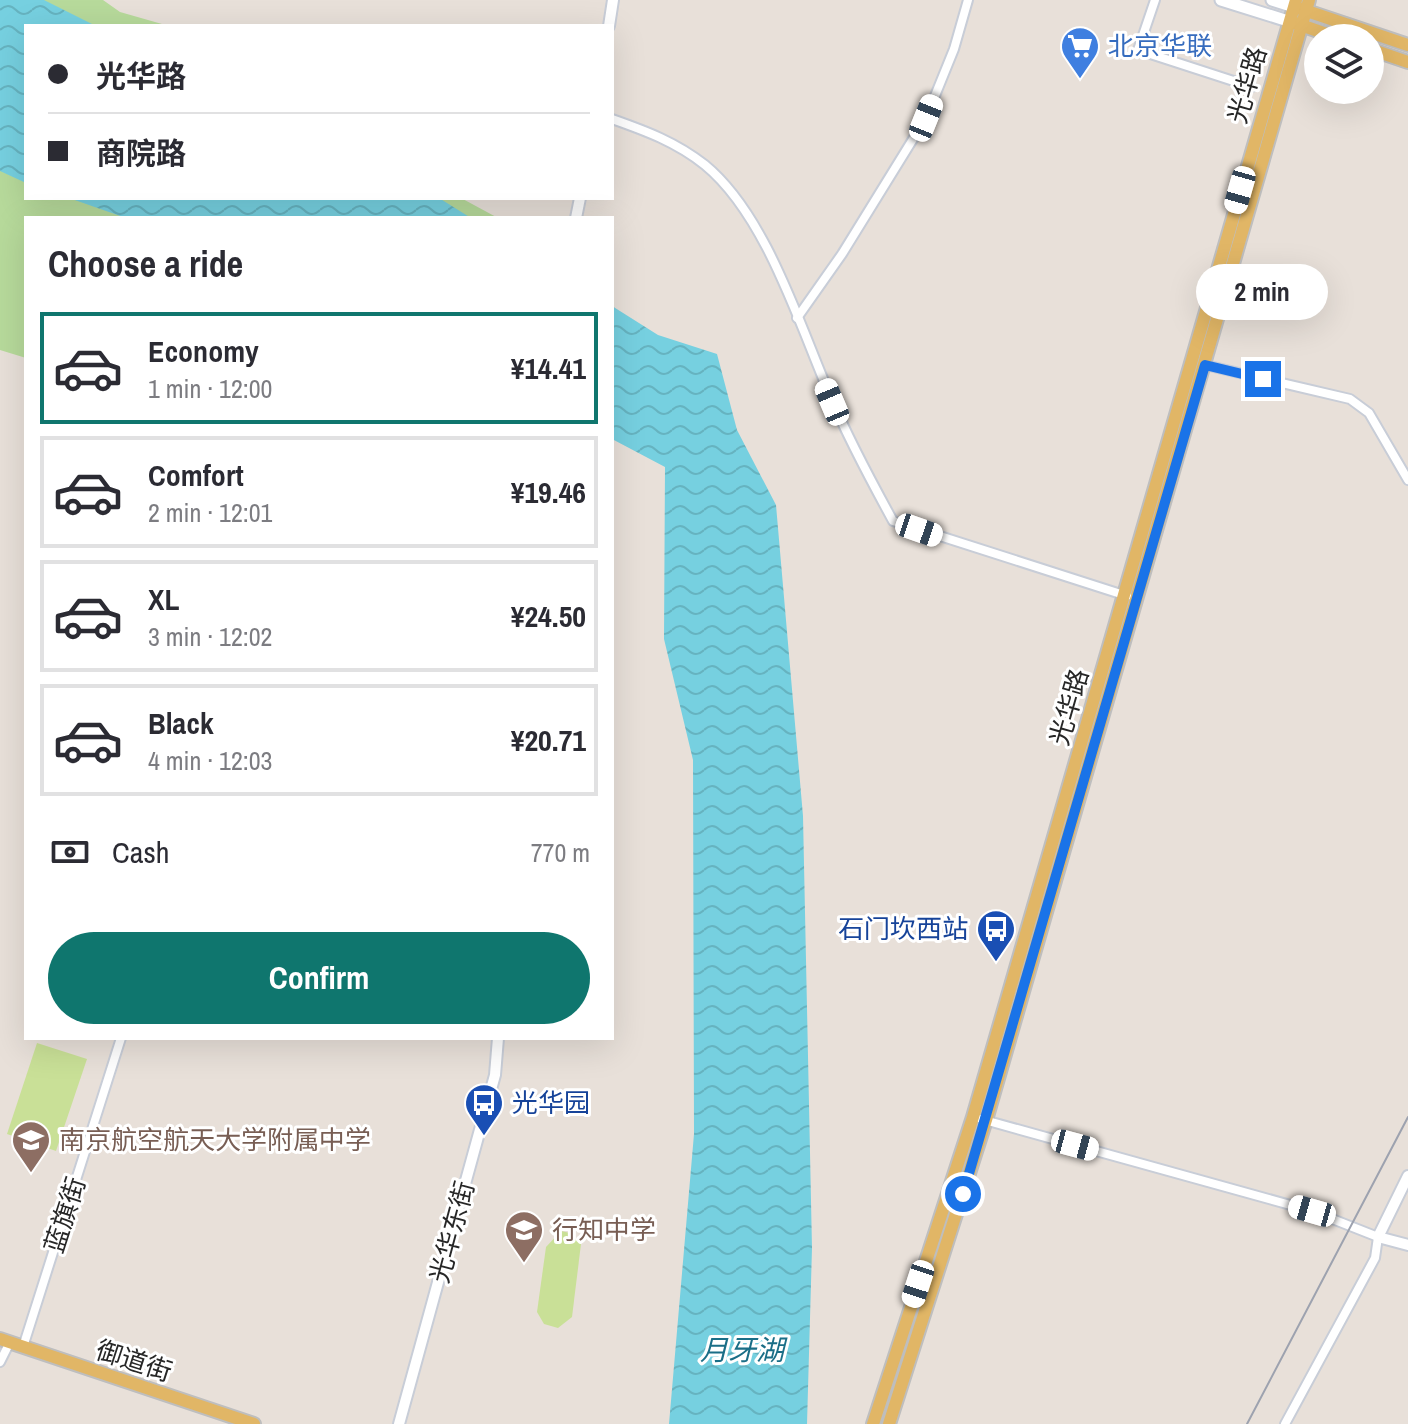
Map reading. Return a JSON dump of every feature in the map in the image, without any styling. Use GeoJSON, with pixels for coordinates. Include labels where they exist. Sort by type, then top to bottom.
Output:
{"type":"FeatureCollection","features":[{"type":"Feature","properties":{"kind":"main road"},"geometry":{"type":"LineString","coordinates":[[1221,0],[1302,26]]}},
{"type":"Feature","properties":{"kind":"main road"},"geometry":{"type":"LineString","coordinates":[[1272,0],[1301,4],[1408,45]]}},
{"type":"Feature","properties":{"kind":"main road","name":"光华路"},"geometry":{"type":"LineString","coordinates":[[889,1424],[1131,598],[1288,21],[1301,4]]}},
{"type":"Feature","properties":{"kind":"main road","name":"光华路"},"geometry":{"type":"LineString","coordinates":[[1131,598],[1205,365],[1302,26],[1301,4]]}},
{"type":"Feature","properties":{"kind":"main road"},"geometry":{"type":"LineString","coordinates":[[1384,54],[1408,62]]}},
{"type":"Feature","properties":{"kind":"main road","name":"光华路"},"geometry":{"type":"LineString","coordinates":[[873,1424],[979,1118]]}},
{"type":"Feature","properties":{"kind":"main road","name":"御道街"},"geometry":{"type":"LineString","coordinates":[[11,1343],[254,1424]]}},
{"type":"Feature","properties":{"kind":"street"},"geometry":{"type":"LineString","coordinates":[[609,24],[613,0]]}},
{"type":"Feature","properties":{"kind":"street"},"geometry":{"type":"LineString","coordinates":[[797,318],[842,254],[926,118],[954,49],[968,0]]}},
{"type":"Feature","properties":{"kind":"street"},"geometry":{"type":"LineString","coordinates":[[1155,0],[1138,50],[1252,87]]}},
{"type":"Feature","properties":{"kind":"street"},"geometry":{"type":"LineString","coordinates":[[614,120],[664,137],[707,166],[752,221],[775,261],[858,456],[893,521],[1131,598]]}},
{"type":"Feature","properties":{"kind":"street"},"geometry":{"type":"LineString","coordinates":[[1205,365],[1350,399],[1369,413],[1408,480]]}},
{"type":"Feature","properties":{"kind":"street","name":"蓝旗街"},"geometry":{"type":"LineString","coordinates":[[0,1362],[11,1343],[120,1040]]}},
{"type":"Feature","properties":{"kind":"street","name":"光华东街"},"geometry":{"type":"LineString","coordinates":[[399,1424],[495,1075],[498,1040]]}},
{"type":"Feature","properties":{"kind":"street"},"geometry":{"type":"LineString","coordinates":[[979,1118],[1312,1211],[1378,1237],[1408,1245]]}},
{"type":"Feature","properties":{"kind":"street"},"geometry":{"type":"LineString","coordinates":[[1285,1424],[1375,1258],[1378,1237],[1408,1176]]}},
{"type":"Feature","properties":{"kind":"green space"},"geometry":{"type":"Polygon","coordinates":[[[0,0],[103,0],[120,12],[162,24],[24,24],[24,200],[465,200],[494,216],[24,216],[24,357],[0,350],[0,0]]]}},
{"type":"Feature","properties":{"kind":"green space"},"geometry":{"type":"Polygon","coordinates":[[[37,1043],[87,1059],[56,1151],[7,1134],[37,1043]]]}},
{"type":"Feature","properties":{"kind":"green space"},"geometry":{"type":"Polygon","coordinates":[[[561,1231],[570,1233],[581,1244],[572,1317],[558,1328],[544,1324],[537,1312],[546,1247],[561,1231]]]}},
{"type":"Feature","properties":{"kind":"water"},"geometry":{"type":"Polygon","coordinates":[[[0,0],[44,0],[92,24],[24,24],[24,182],[0,171],[0,0]]]}},
{"type":"Feature","properties":{"kind":"water"},"geometry":{"type":"Polygon","coordinates":[[[75,200],[442,200],[468,216],[120,216],[75,200]]]}},
{"type":"Feature","properties":{"kind":"water","name":"月牙湖"},"geometry":{"type":"Polygon","coordinates":[[[614,307],[658,335],[717,354],[737,430],[776,505],[803,816],[812,1248],[807,1424],[669,1424],[694,1134],[693,760],[664,639],[665,467],[614,440],[614,307]]]}},
{"type":"Feature","properties":{"kind":"railway"},"geometry":{"type":"LineString","coordinates":[[1247,1424],[1408,1117]]}},
{"type":"Feature","properties":{"kind":"place","name":"北京华联"},"geometry":{"type":"Point","coordinates":[1080,80]}},
{"type":"Feature","properties":{"kind":"place","name":"石门坎西站"},"geometry":{"type":"Point","coordinates":[996,963]}},
{"type":"Feature","properties":{"kind":"place","name":"光华园"},"geometry":{"type":"Point","coordinates":[484,1137]}},
{"type":"Feature","properties":{"kind":"place","name":"南京航空航天大学附属中学"},"geometry":{"type":"Point","coordinates":[31,1174]}},
{"type":"Feature","properties":{"kind":"place","name":"行知中学"},"geometry":{"type":"Point","coordinates":[524,1264]}},
{"type":"Feature","properties":{"kind":"route"},"geometry":{"type":"LineString","coordinates":[[963,1194],[1205,365],[1263,379]]}}]}
